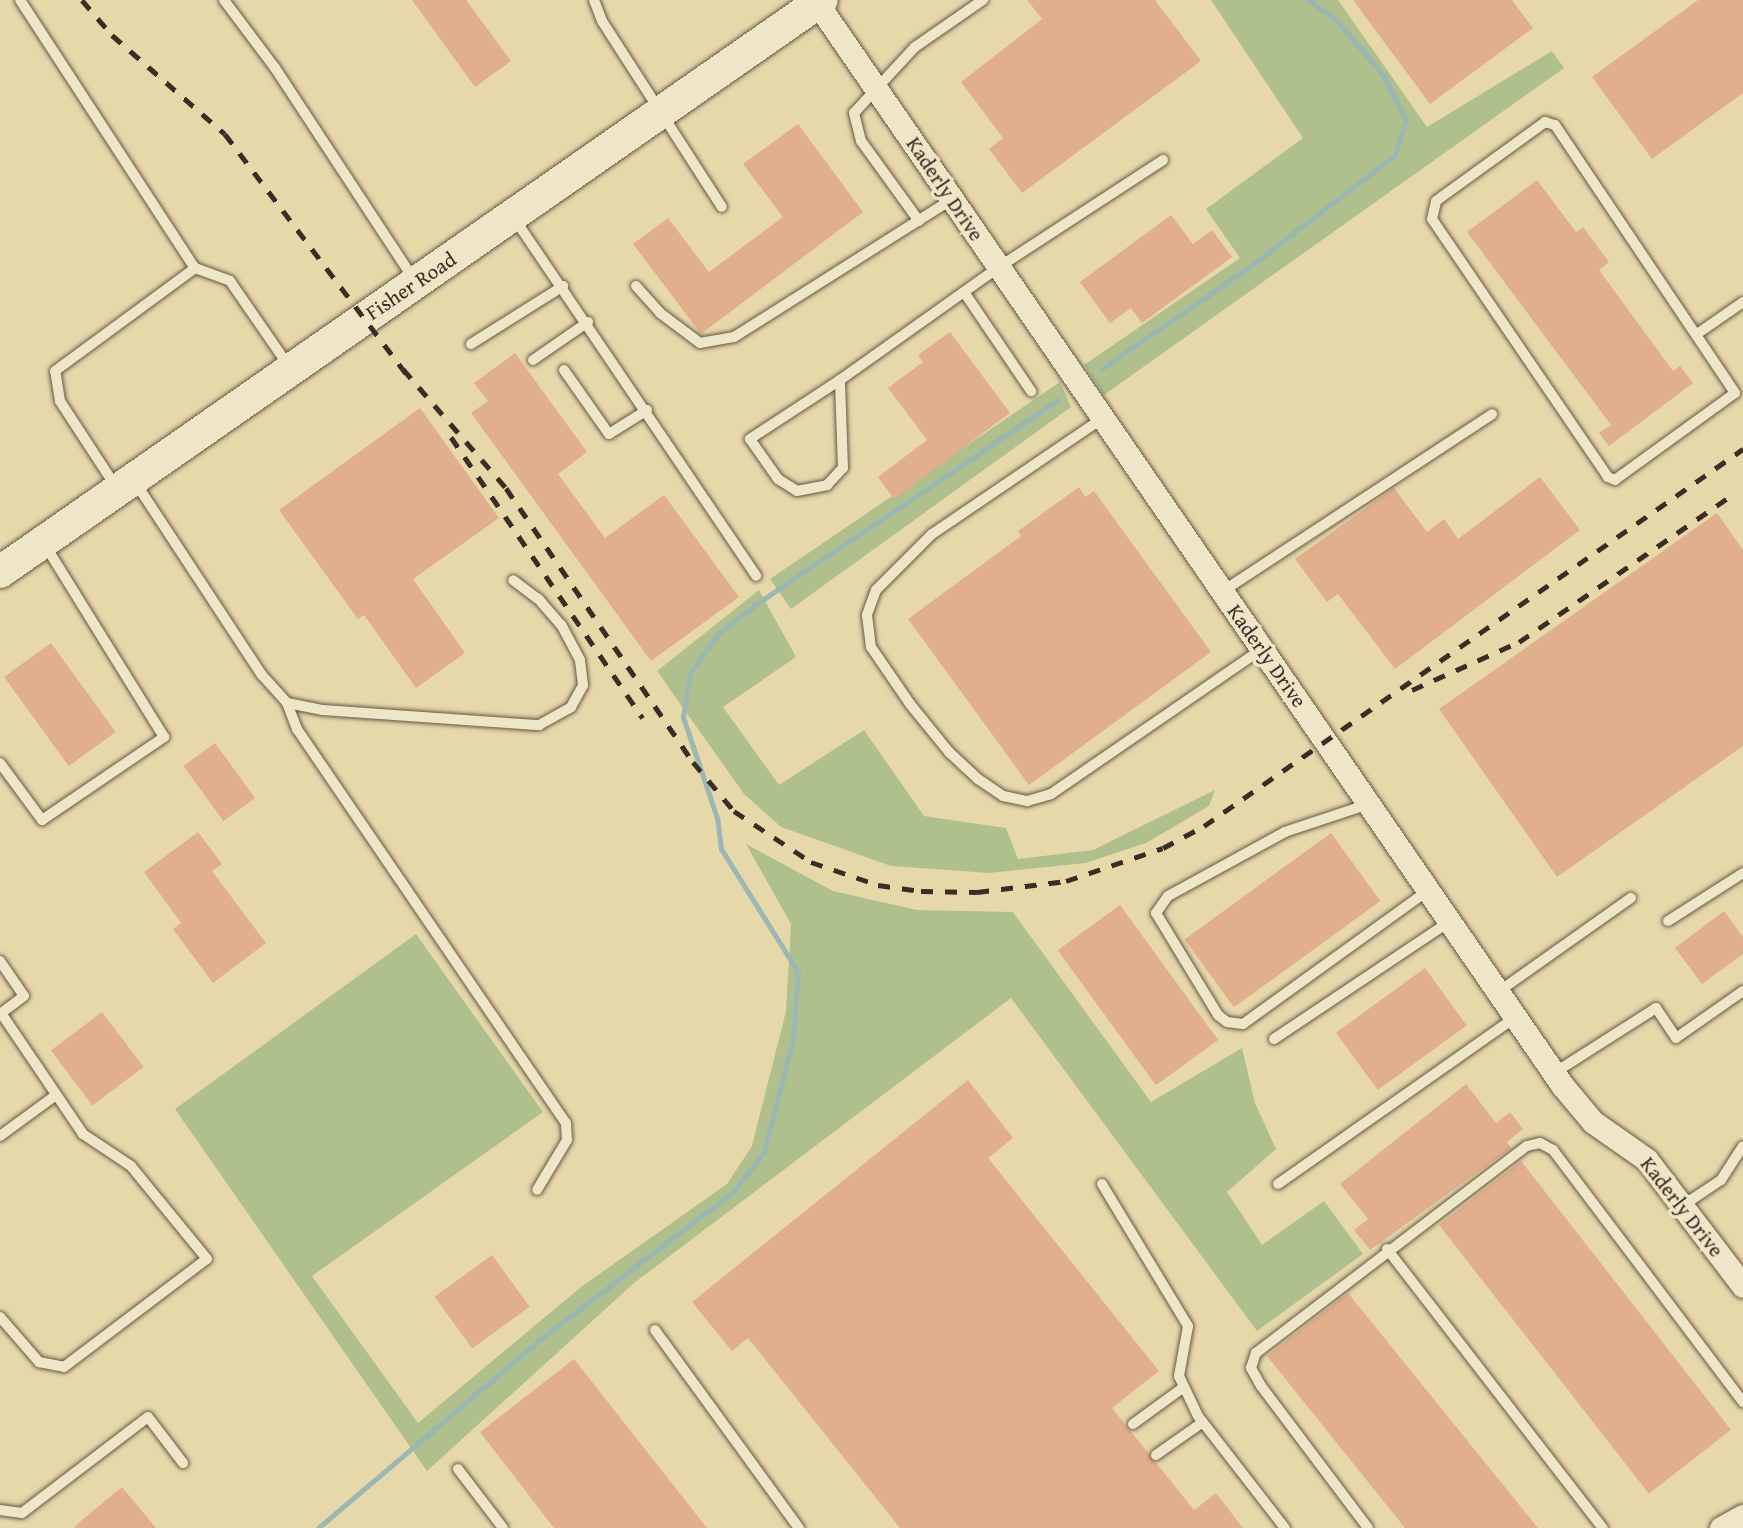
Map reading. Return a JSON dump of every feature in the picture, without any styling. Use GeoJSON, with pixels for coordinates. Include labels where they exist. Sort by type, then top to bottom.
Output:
{"type":"FeatureCollection","features":[{"type":"Feature","properties":{"kind":"main road","name":"Fisher Road"},"geometry":{"type":"LineString","coordinates":[[3,565],[43,542],[820,2]]}},
{"type":"Feature","properties":{"kind":"street","name":"Kaderly Drive"},"geometry":{"type":"LineString","coordinates":[[820,2],[876,89],[1554,1073],[1594,1122],[1647,1160],[1743,1286]]}},
{"type":"Feature","properties":{"kind":"street"},"geometry":{"type":"LineString","coordinates":[[1721,1528],[1743,1516]]}},
{"type":"Feature","properties":{"kind":"lane"},"geometry":{"type":"LineString","coordinates":[[20,0],[195,268],[230,281],[291,370]]}},
{"type":"Feature","properties":{"kind":"lane"},"geometry":{"type":"LineString","coordinates":[[225,0],[275,68],[416,283]]}},
{"type":"Feature","properties":{"kind":"lane"},"geometry":{"type":"LineString","coordinates":[[594,0],[601,21],[722,207]]}},
{"type":"Feature","properties":{"kind":"lane"},"geometry":{"type":"LineString","coordinates":[[919,220],[861,141],[854,113],[915,47],[983,0]]}},
{"type":"Feature","properties":{"kind":"lane"},"geometry":{"type":"LineString","coordinates":[[1545,122],[1555,125],[1697,334],[1735,393],[1615,480],[1608,477],[1432,219],[1436,201],[1545,122]]}},
{"type":"Feature","properties":{"kind":"lane"},"geometry":{"type":"LineString","coordinates":[[840,380],[843,468],[827,485],[797,491],[778,479],[750,439],[840,380],[999,267],[1163,160]]}},
{"type":"Feature","properties":{"kind":"lane"},"geometry":{"type":"LineString","coordinates":[[636,286],[660,313],[700,343],[734,337],[952,199]]}},
{"type":"Feature","properties":{"kind":"lane"},"geometry":{"type":"LineString","coordinates":[[512,215],[588,322],[756,576]]}},
{"type":"Feature","properties":{"kind":"lane"},"geometry":{"type":"LineString","coordinates":[[195,268],[55,371],[60,401],[125,485],[262,675],[287,703],[297,729],[566,1123],[567,1139],[537,1190]]}},
{"type":"Feature","properties":{"kind":"lane"},"geometry":{"type":"LineString","coordinates":[[471,344],[563,286]]}},
{"type":"Feature","properties":{"kind":"lane"},"geometry":{"type":"LineString","coordinates":[[964,292],[1031,391]]}},
{"type":"Feature","properties":{"kind":"lane"},"geometry":{"type":"LineString","coordinates":[[1697,334],[1743,302]]}},
{"type":"Feature","properties":{"kind":"lane"},"geometry":{"type":"LineString","coordinates":[[533,360],[588,322]]}},
{"type":"Feature","properties":{"kind":"lane"},"geometry":{"type":"LineString","coordinates":[[564,370],[609,434],[647,410]]}},
{"type":"Feature","properties":{"kind":"lane"},"geometry":{"type":"LineString","coordinates":[[1223,591],[1492,414]]}},
{"type":"Feature","properties":{"kind":"lane"},"geometry":{"type":"LineString","coordinates":[[1103,418],[932,534],[876,590],[867,615],[871,647],[949,752],[978,779],[1003,796],[1027,801],[1051,794],[1262,649]]}},
{"type":"Feature","properties":{"kind":"lane"},"geometry":{"type":"LineString","coordinates":[[0,763],[42,820],[164,737],[43,542]]}},
{"type":"Feature","properties":{"kind":"lane"},"geometry":{"type":"LineString","coordinates":[[287,703],[323,710],[539,725],[571,707],[583,684],[580,660],[561,625],[538,598],[513,580]]}},
{"type":"Feature","properties":{"kind":"lane"},"geometry":{"type":"LineString","coordinates":[[1369,804],[1285,832],[1168,896],[1156,913],[1219,1015],[1227,1022],[1243,1024],[1429,890]]}},
{"type":"Feature","properties":{"kind":"lane"},"geometry":{"type":"LineString","coordinates":[[1668,921],[1743,873]]}},
{"type":"Feature","properties":{"kind":"lane"},"geometry":{"type":"LineString","coordinates":[[1498,992],[1631,898]]}},
{"type":"Feature","properties":{"kind":"lane"},"geometry":{"type":"LineString","coordinates":[[1274,1039],[1450,921]]}},
{"type":"Feature","properties":{"kind":"lane"},"geometry":{"type":"LineString","coordinates":[[0,961],[24,996],[1,1014],[83,1134],[131,1166],[207,1259],[64,1367],[39,1362],[0,1317]]}},
{"type":"Feature","properties":{"kind":"lane"},"geometry":{"type":"LineString","coordinates":[[1554,1073],[1656,1008],[1676,1038],[1743,991]]}},
{"type":"Feature","properties":{"kind":"lane"},"geometry":{"type":"LineString","coordinates":[[1278,1184],[1516,1017]]}},
{"type":"Feature","properties":{"kind":"lane"},"geometry":{"type":"LineString","coordinates":[[0,1136],[56,1095]]}},
{"type":"Feature","properties":{"kind":"lane"},"geometry":{"type":"LineString","coordinates":[[1368,1528],[1251,1368],[1266,1341],[1527,1146],[1540,1143],[1553,1150],[1743,1402]]}},
{"type":"Feature","properties":{"kind":"lane"},"geometry":{"type":"LineString","coordinates":[[1682,1206],[1721,1180],[1743,1146]]}},
{"type":"Feature","properties":{"kind":"lane"},"geometry":{"type":"LineString","coordinates":[[1102,1184],[1188,1326],[1179,1363],[1184,1387],[1203,1422],[1285,1528]]}},
{"type":"Feature","properties":{"kind":"lane"},"geometry":{"type":"LineString","coordinates":[[1387,1249],[1603,1528]]}},
{"type":"Feature","properties":{"kind":"lane"},"geometry":{"type":"LineString","coordinates":[[655,1330],[799,1528]]}},
{"type":"Feature","properties":{"kind":"lane"},"geometry":{"type":"LineString","coordinates":[[1133,1424],[1184,1387]]}},
{"type":"Feature","properties":{"kind":"lane"},"geometry":{"type":"LineString","coordinates":[[0,1510],[22,1513],[148,1417],[183,1463]]}},
{"type":"Feature","properties":{"kind":"lane"},"geometry":{"type":"LineString","coordinates":[[1156,1455],[1203,1422]]}},
{"type":"Feature","properties":{"kind":"lane"},"geometry":{"type":"LineString","coordinates":[[458,1469],[503,1528]]}},
{"type":"Feature","properties":{"kind":"green space"},"geometry":{"type":"Polygon","coordinates":[[[1211,0],[1338,0],[1427,127],[1552,51],[1564,68],[1104,395],[1084,365],[1240,258],[1206,209],[1303,138],[1211,0]]]}},
{"type":"Feature","properties":{"kind":"green space"},"geometry":{"type":"Polygon","coordinates":[[[1060,382],[1071,407],[791,609],[770,579],[1060,382]]]}},
{"type":"Feature","properties":{"kind":"green space"},"geometry":{"type":"Polygon","coordinates":[[[759,590],[796,657],[723,707],[779,785],[864,730],[924,816],[1006,828],[1018,859],[1093,850],[1215,790],[1209,806],[1146,843],[1086,863],[989,873],[891,866],[781,827],[744,794],[657,671],[759,590]]]}},
{"type":"Feature","properties":{"kind":"green space"},"geometry":{"type":"Polygon","coordinates":[[[746,844],[833,891],[917,910],[1013,912],[1151,1102],[1242,1048],[1255,1103],[1276,1149],[1227,1192],[1262,1245],[1324,1201],[1363,1254],[1257,1331],[1011,998],[634,1283],[427,1471],[175,1109],[416,934],[543,1112],[312,1276],[418,1423],[581,1287],[727,1184],[752,1146],[786,1011],[791,924],[746,844]]]}},
{"type":"Feature","properties":{"kind":"building"},"geometry":{"type":"Polygon","coordinates":[[[412,0],[466,0],[511,61],[475,87],[412,0]]]}},
{"type":"Feature","properties":{"kind":"building"},"geometry":{"type":"Polygon","coordinates":[[[1027,0],[1155,0],[1201,61],[1022,193],[989,149],[1003,138],[961,82],[1042,19],[1027,0]]]}},
{"type":"Feature","properties":{"kind":"building"},"geometry":{"type":"Polygon","coordinates":[[[1353,0],[1512,0],[1533,28],[1430,104],[1353,0]]]}},
{"type":"Feature","properties":{"kind":"building"},"geometry":{"type":"Polygon","coordinates":[[[1698,0],[1743,0],[1743,93],[1652,159],[1592,77],[1698,0]]]}},
{"type":"Feature","properties":{"kind":"building"},"geometry":{"type":"Polygon","coordinates":[[[798,124],[863,212],[701,334],[633,244],[668,218],[709,272],[783,217],[743,164],[798,124]]]}},
{"type":"Feature","properties":{"kind":"building"},"geometry":{"type":"Polygon","coordinates":[[[1537,180],[1576,232],[1583,227],[1609,262],[1599,270],[1673,371],[1680,366],[1693,383],[1609,446],[1599,433],[1611,425],[1467,232],[1537,180]]]}},
{"type":"Feature","properties":{"kind":"building"},"geometry":{"type":"Polygon","coordinates":[[[1171,215],[1193,244],[1212,230],[1232,257],[1142,323],[1131,308],[1110,323],[1080,282],[1171,215]]]}},
{"type":"Feature","properties":{"kind":"building"},"geometry":{"type":"Polygon","coordinates":[[[950,332],[1010,413],[894,499],[878,477],[927,440],[888,388],[923,362],[918,355],[950,332]]]}},
{"type":"Feature","properties":{"kind":"building"},"geometry":{"type":"Polygon","coordinates":[[[515,353],[587,452],[558,474],[605,538],[664,495],[739,597],[651,661],[471,413],[488,401],[474,383],[515,353]]]}},
{"type":"Feature","properties":{"kind":"building"},"geometry":{"type":"Polygon","coordinates":[[[420,408],[499,518],[413,579],[465,653],[416,688],[364,615],[358,619],[279,510],[420,408]]]}},
{"type":"Feature","properties":{"kind":"building"},"geometry":{"type":"Polygon","coordinates":[[[1540,477],[1580,530],[1395,669],[1338,594],[1327,602],[1295,559],[1394,488],[1427,532],[1444,519],[1458,539],[1540,477]]]}},
{"type":"Feature","properties":{"kind":"building"},"geometry":{"type":"Polygon","coordinates":[[[1079,487],[1085,497],[1094,491],[1211,652],[1029,785],[908,619],[1021,536],[1018,531],[1079,487]]]}},
{"type":"Feature","properties":{"kind":"building"},"geometry":{"type":"Polygon","coordinates":[[[1717,513],[1743,550],[1743,746],[1557,877],[1439,709],[1717,513]]]}},
{"type":"Feature","properties":{"kind":"building"},"geometry":{"type":"Polygon","coordinates":[[[51,643],[116,732],[69,766],[4,677],[51,643]]]}},
{"type":"Feature","properties":{"kind":"building"},"geometry":{"type":"Polygon","coordinates":[[[215,743],[255,798],[223,821],[183,766],[215,743]]]}},
{"type":"Feature","properties":{"kind":"building"},"geometry":{"type":"Polygon","coordinates":[[[198,832],[222,864],[212,871],[266,943],[213,983],[173,929],[181,923],[144,872],[198,832]]]}},
{"type":"Feature","properties":{"kind":"building"},"geometry":{"type":"Polygon","coordinates":[[[1331,833],[1380,901],[1234,1007],[1185,939],[1331,833]]]}},
{"type":"Feature","properties":{"kind":"building"},"geometry":{"type":"Polygon","coordinates":[[[1120,905],[1218,1040],[1156,1085],[1058,950],[1120,905]]]}},
{"type":"Feature","properties":{"kind":"building"},"geometry":{"type":"Polygon","coordinates":[[[1724,911],[1743,937],[1743,954],[1702,984],[1675,948],[1724,911]]]}},
{"type":"Feature","properties":{"kind":"building"},"geometry":{"type":"Polygon","coordinates":[[[1425,968],[1467,1025],[1378,1090],[1336,1033],[1425,968]]]}},
{"type":"Feature","properties":{"kind":"building"},"geometry":{"type":"Polygon","coordinates":[[[102,1012],[144,1067],[92,1106],[51,1051],[102,1012]]]}},
{"type":"Feature","properties":{"kind":"building"},"geometry":{"type":"Polygon","coordinates":[[[968,1080],[1013,1138],[988,1158],[1159,1371],[1112,1408],[1194,1510],[1216,1493],[1243,1528],[900,1528],[748,1338],[732,1351],[692,1302],[968,1080]]]}},
{"type":"Feature","properties":{"kind":"building"},"geometry":{"type":"Polygon","coordinates":[[[1466,1084],[1496,1123],[1510,1112],[1523,1129],[1507,1142],[1511,1148],[1370,1250],[1354,1230],[1368,1219],[1340,1184],[1466,1084]]]}},
{"type":"Feature","properties":{"kind":"building"},"geometry":{"type":"Polygon","coordinates":[[[1521,1161],[1731,1430],[1649,1494],[1439,1225],[1521,1161]]]}},
{"type":"Feature","properties":{"kind":"building"},"geometry":{"type":"Polygon","coordinates":[[[492,1255],[530,1307],[472,1349],[435,1297],[492,1255]]]}},
{"type":"Feature","properties":{"kind":"building"},"geometry":{"type":"Polygon","coordinates":[[[1348,1293],[1538,1528],[1405,1528],[1267,1356],[1348,1293]]]}},
{"type":"Feature","properties":{"kind":"building"},"geometry":{"type":"Polygon","coordinates":[[[574,1359],[707,1528],[554,1528],[480,1432],[574,1359]]]}},
{"type":"Feature","properties":{"kind":"building"},"geometry":{"type":"Polygon","coordinates":[[[122,1487],[156,1528],[74,1528],[83,1519],[122,1487]]]}},
{"type":"Feature","properties":{"kind":"waterway"},"geometry":{"type":"LineString","coordinates":[[1103,368],[1253,264],[1395,155],[1406,120],[1382,73],[1334,18],[1308,0]]}},
{"type":"Feature","properties":{"kind":"waterway"},"geometry":{"type":"LineString","coordinates":[[318,1528],[548,1333],[733,1192],[764,1152],[793,1039],[798,972],[721,849],[717,818],[683,717],[690,673],[719,633],[755,605],[1058,400]]}},
{"type":"Feature","properties":{"kind":"railway"},"geometry":{"type":"LineString","coordinates":[[82,0],[112,35],[225,134],[408,376]]}},
{"type":"Feature","properties":{"kind":"railway"},"geometry":{"type":"LineString","coordinates":[[403,369],[506,488],[693,762],[734,811],[811,862],[878,885],[921,891],[977,892],[1066,881],[1163,848],[1204,826],[1743,449]]}},
{"type":"Feature","properties":{"kind":"railway"},"geometry":{"type":"LineString","coordinates":[[451,437],[643,718]]}},
{"type":"Feature","properties":{"kind":"railway"},"geometry":{"type":"LineString","coordinates":[[1412,690],[1519,642],[1728,498]]}}]}
